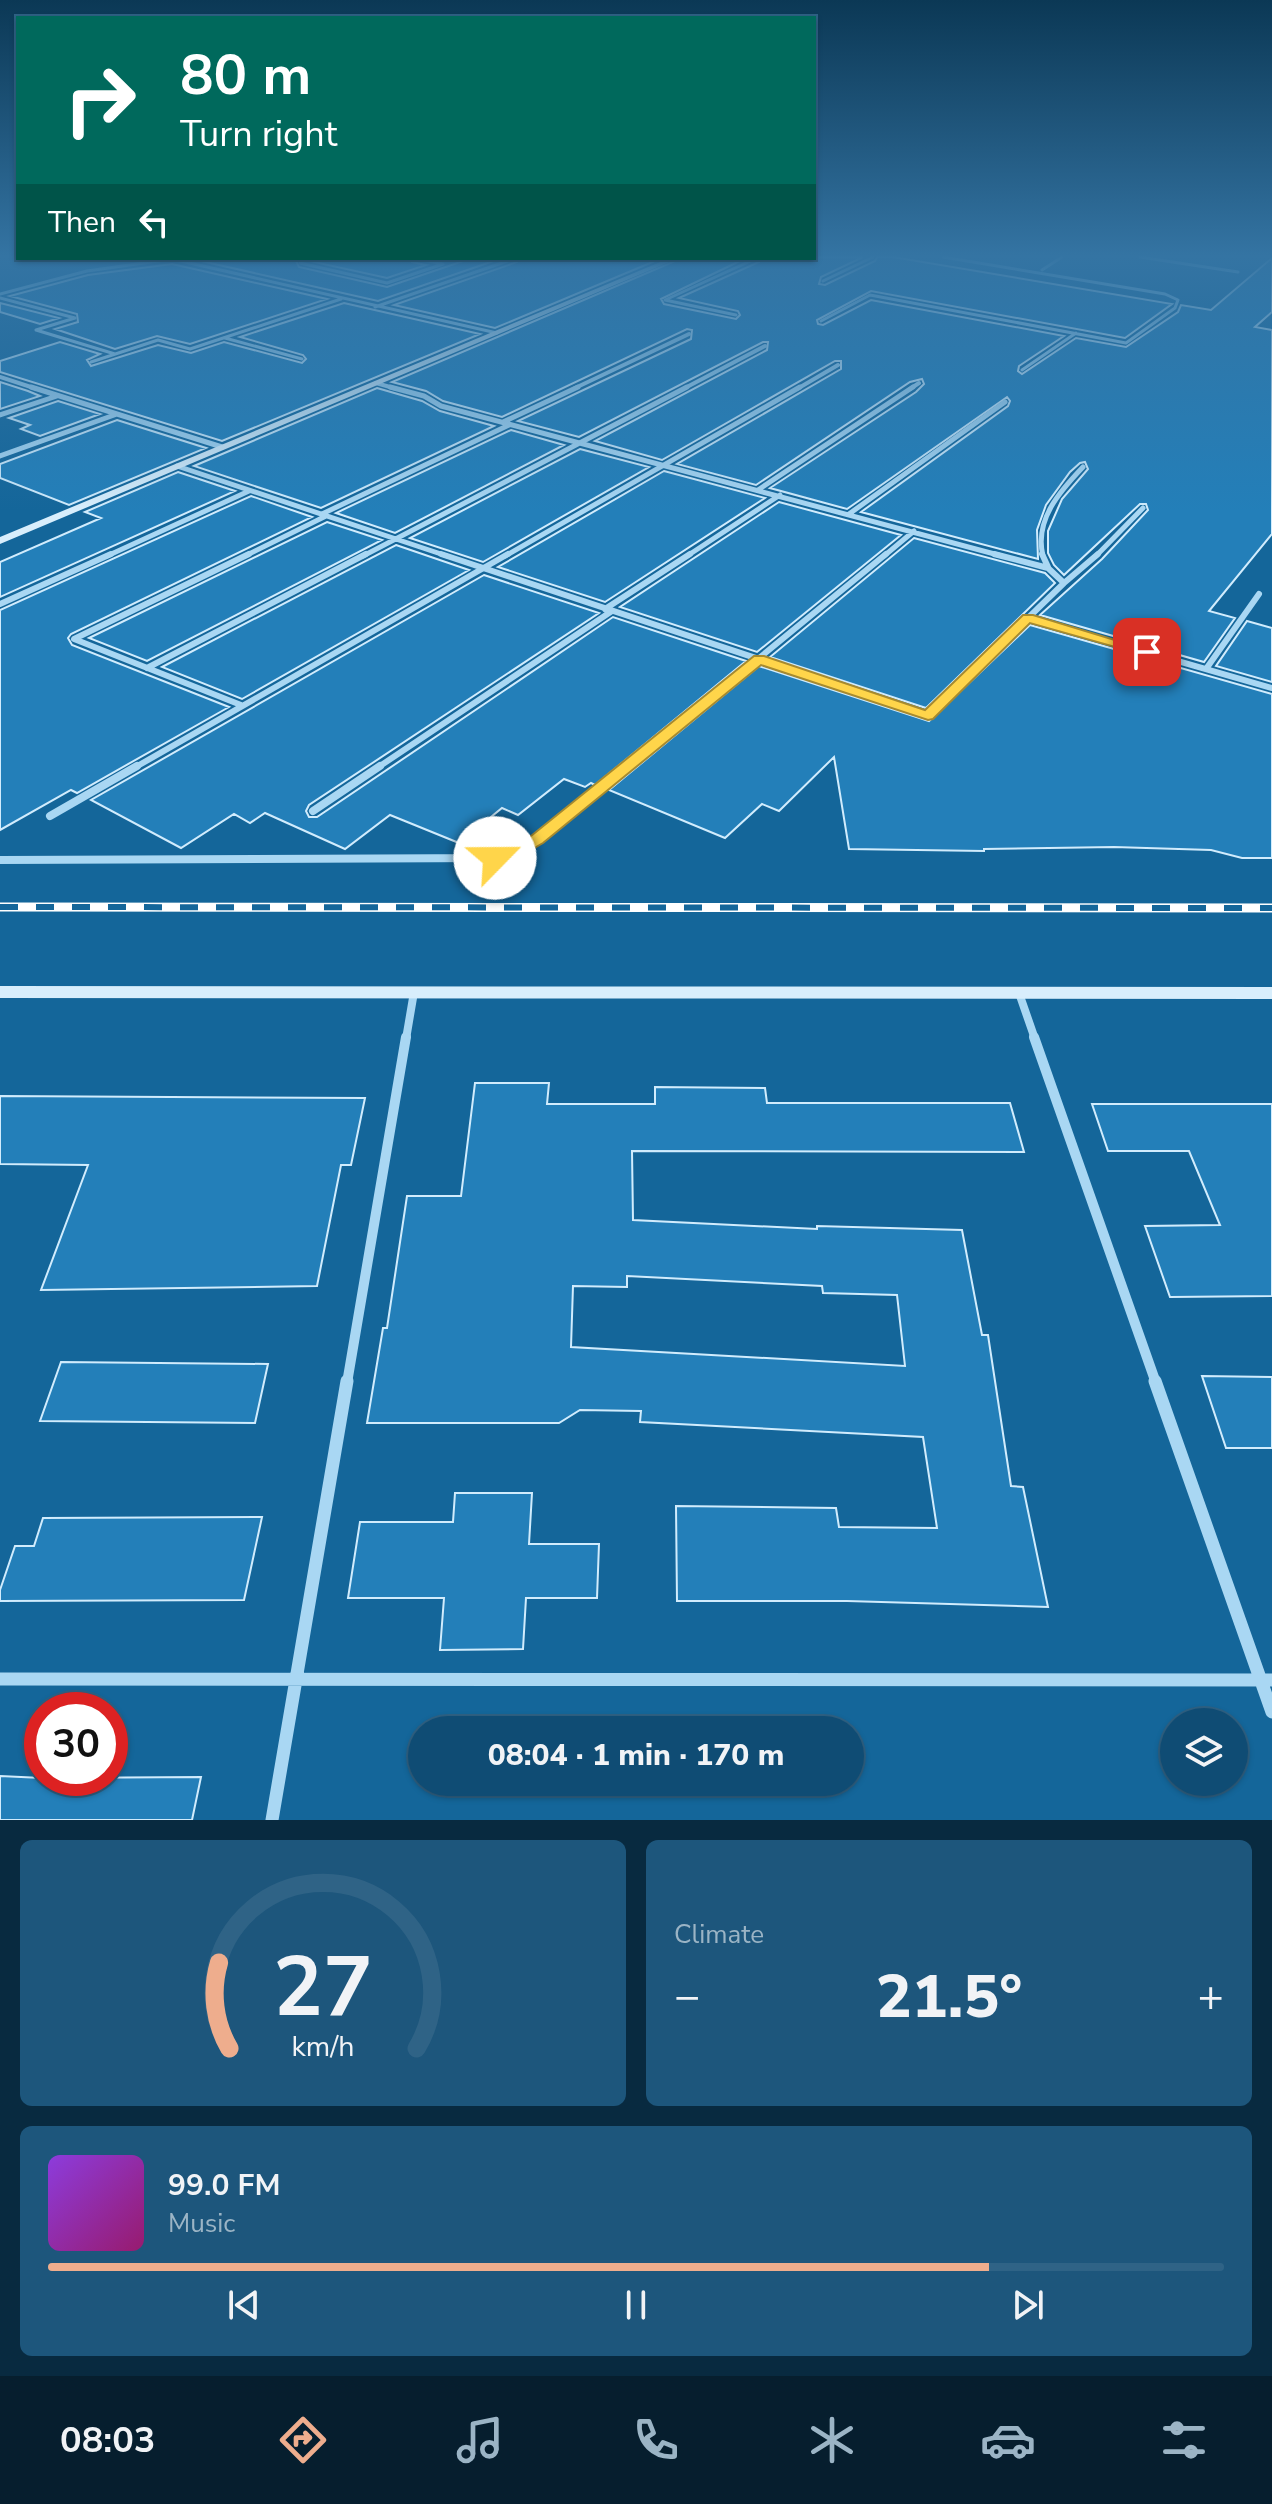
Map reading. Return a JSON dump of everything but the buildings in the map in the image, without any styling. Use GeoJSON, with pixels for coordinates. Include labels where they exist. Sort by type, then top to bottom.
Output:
{"type":"FeatureCollection","features":[{"type":"Feature","properties":{"kind":"street"},"geometry":{"type":"LineString","coordinates":[[0,541],[475,342]]}},
{"type":"Feature","properties":{"kind":"street"},"geometry":{"type":"LineString","coordinates":[[502,423],[672,342]]}},
{"type":"Feature","properties":{"kind":"street"},"geometry":{"type":"LineString","coordinates":[[147,668],[765,346]]}},
{"type":"Feature","properties":{"kind":"street"},"geometry":{"type":"LineString","coordinates":[[50,816],[838,365]]}},
{"type":"Feature","properties":{"kind":"street"},"geometry":{"type":"LineString","coordinates":[[1,378],[222,447]]}},
{"type":"Feature","properties":{"kind":"street"},"geometry":{"type":"LineString","coordinates":[[376,383],[502,423],[1048,568]]}},
{"type":"Feature","properties":{"kind":"street"},"geometry":{"type":"LineString","coordinates":[[758,490],[919,383]]}},
{"type":"Feature","properties":{"kind":"street"},"geometry":{"type":"LineString","coordinates":[[0,415],[58,395]]}},
{"type":"Feature","properties":{"kind":"street"},"geometry":{"type":"LineString","coordinates":[[849,514],[1005,402]]}},
{"type":"Feature","properties":{"kind":"street"},"geometry":{"type":"LineString","coordinates":[[0,456],[118,414]]}},
{"type":"Feature","properties":{"kind":"street"},"geometry":{"type":"LineString","coordinates":[[241,705],[74,639],[510,425]]}},
{"type":"Feature","properties":{"kind":"street"},"geometry":{"type":"LineString","coordinates":[[177,466],[928,715],[1143,508]]}},
{"type":"Feature","properties":{"kind":"street"},"geometry":{"type":"LineString","coordinates":[[1064,583],[1048,568],[1040,554],[1041,526],[1050,507],[1083,467]]}},
{"type":"Feature","properties":{"kind":"street"},"geometry":{"type":"LineString","coordinates":[[0,604],[249,490]]}},
{"type":"Feature","properties":{"kind":"street"},"geometry":{"type":"LineString","coordinates":[[313,811],[780,495]]}},
{"type":"Feature","properties":{"kind":"street"},"geometry":{"type":"LineString","coordinates":[[0,860],[495,858],[513,853],[537,840],[759,659],[769,646],[914,531]]}},
{"type":"Feature","properties":{"kind":"street"},"geometry":{"type":"LineString","coordinates":[[1206,669],[1259,594]]}},
{"type":"Feature","properties":{"kind":"street"},"geometry":{"type":"LineString","coordinates":[[1028,618],[1272,688]]}},
{"type":"Feature","properties":{"kind":"street"},"geometry":{"type":"LineString","coordinates":[[0,992],[1272,993]]}},
{"type":"Feature","properties":{"kind":"street"},"geometry":{"type":"LineString","coordinates":[[272,1820],[414,992]]}},
{"type":"Feature","properties":{"kind":"street"},"geometry":{"type":"LineString","coordinates":[[1019,993],[1267,1680],[1272,1712]]}},
{"type":"Feature","properties":{"kind":"street"},"geometry":{"type":"LineString","coordinates":[[0,1679],[1267,1680]]}},
{"type":"Feature","properties":{"kind":"lane"},"geometry":{"type":"LineString","coordinates":[[75,342],[115,354]]}},
{"type":"Feature","properties":{"kind":"lane"},"geometry":{"type":"LineString","coordinates":[[91,362],[152,342]]}},
{"type":"Feature","properties":{"kind":"lane"},"geometry":{"type":"LineString","coordinates":[[165,342],[190,349],[212,342]]}},
{"type":"Feature","properties":{"kind":"lane"},"geometry":{"type":"LineString","coordinates":[[239,342],[302,359]]}},
{"type":"Feature","properties":{"kind":"lane"},"geometry":{"type":"LineString","coordinates":[[1022,370],[1063,342]]}},
{"type":"Feature","properties":{"kind":"railway"},"geometry":{"type":"LineString","coordinates":[[0,907],[1272,908]]}},
{"type":"Feature","properties":{"kind":"route"},"geometry":{"type":"LineString","coordinates":[[495,858],[513,853],[537,840],[759,659],[928,715],[1028,618],[1147,652]]}}]}
